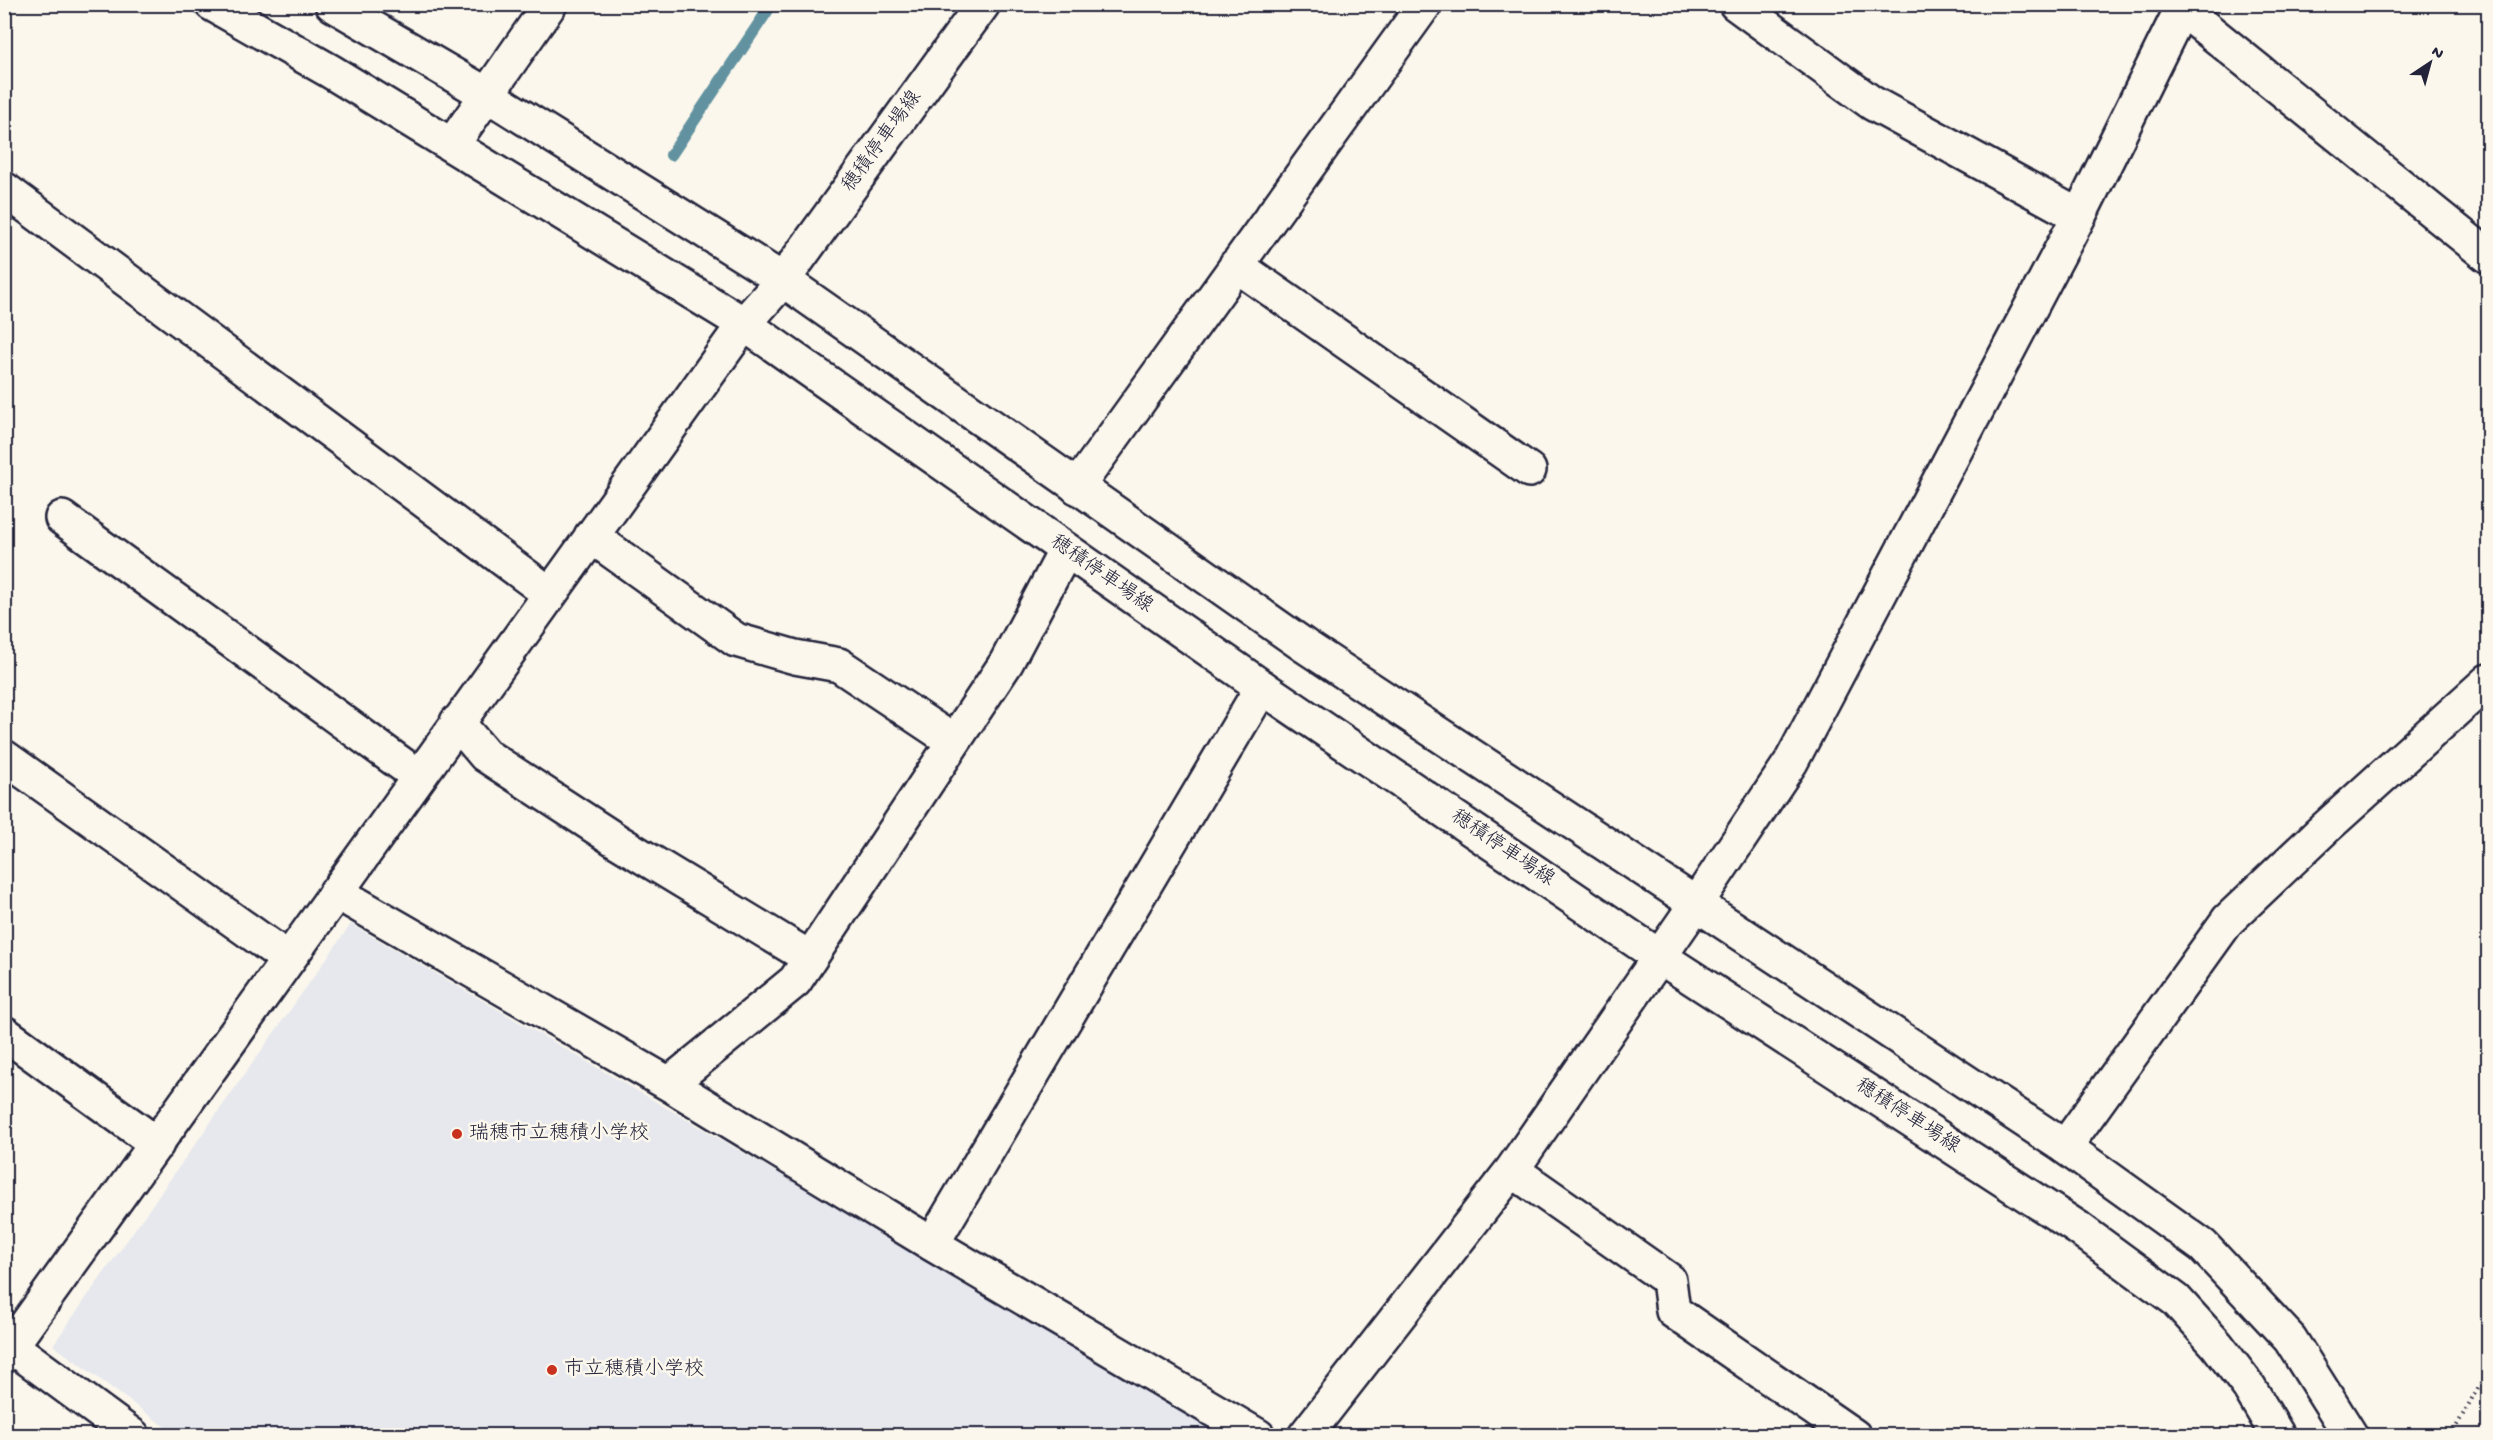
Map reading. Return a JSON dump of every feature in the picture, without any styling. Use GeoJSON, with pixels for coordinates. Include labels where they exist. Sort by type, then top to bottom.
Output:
{"type":"FeatureCollection","features":[{"type":"Feature","properties":{"kind":"street"},"geometry":{"type":"LineString","coordinates":[[133,1436],[8,1351],[744,324],[330,70],[212,4]]}},
{"type":"Feature","properties":{"kind":"street"},"geometry":{"type":"LineString","coordinates":[[332,4],[486,94],[783,280],[1305,646],[2065,1147],[2203,1246],[2235,1278],[2290,1339],[2351,1436]]}},
{"type":"Feature","properties":{"kind":"street"},"geometry":{"type":"LineString","coordinates":[[452,145],[550,4]]}},
{"type":"Feature","properties":{"kind":"street","name":"穂積停車場線"},"geometry":{"type":"LineString","coordinates":[[982,4],[783,280],[744,324],[1262,687],[1660,957],[2078,1228],[2176,1300],[2217,1345],[2249,1387],[2278,1436]]}},
{"type":"Feature","properties":{"kind":"street"},"geometry":{"type":"LineString","coordinates":[[1077,487],[1425,4]]}},
{"type":"Feature","properties":{"kind":"street"},"geometry":{"type":"LineString","coordinates":[[1736,4],[1872,103],[2079,216]]}},
{"type":"Feature","properties":{"kind":"street"},"geometry":{"type":"LineString","coordinates":[[1305,1436],[1512,1170],[1660,957],[1791,762],[2079,216],[2183,7],[2488,256]]}},
{"type":"Feature","properties":{"kind":"street"},"geometry":{"type":"LineString","coordinates":[[4,189],[550,594]]}},
{"type":"Feature","properties":{"kind":"street"},"geometry":{"type":"LineString","coordinates":[[1236,265],[1529,470]]}},
{"type":"Feature","properties":{"kind":"street"},"geometry":{"type":"LineString","coordinates":[[62,518],[418,776]]}},
{"type":"Feature","properties":{"kind":"street"},"geometry":{"type":"LineString","coordinates":[[591,536],[736,640],[795,657],[839,665],[953,741]]}},
{"type":"Feature","properties":{"kind":"street"},"geometry":{"type":"LineString","coordinates":[[669,1084],[795,981],[1006,663],[1066,550]]}},
{"type":"Feature","properties":{"kind":"street"},"geometry":{"type":"LineString","coordinates":[[2065,1147],[2228,920],[2323,830],[2488,681]]}},
{"type":"Feature","properties":{"kind":"street"},"geometry":{"type":"LineString","coordinates":[[932,1244],[1262,687]]}},
{"type":"Feature","properties":{"kind":"street"},"geometry":{"type":"LineString","coordinates":[[457,722],[485,755],[617,842],[810,958]]}},
{"type":"Feature","properties":{"kind":"street"},"geometry":{"type":"LineString","coordinates":[[4,757],[288,959]]}},
{"type":"Feature","properties":{"kind":"street"},"geometry":{"type":"LineString","coordinates":[[336,892],[669,1084],[932,1244],[1258,1436]]}},
{"type":"Feature","properties":{"kind":"street"},"geometry":{"type":"LineString","coordinates":[[4,1033],[157,1144]]}},
{"type":"Feature","properties":{"kind":"street"},"geometry":{"type":"LineString","coordinates":[[1512,1170],[1669,1280],[1673,1311],[1854,1436]]}},
{"type":"Feature","properties":{"kind":"path"},"geometry":{"type":"LineString","coordinates":[[2451,1436],[2488,1371]]}},
{"type":"Feature","properties":{"kind":"shaded area","name":"瑞穂市立穂積小学校"},"geometry":{"type":"Polygon","coordinates":[[[351,924],[1228,1435],[176,1435],[53,1345],[351,924]]]}},
{"type":"Feature","properties":{"kind":"waterway"},"geometry":{"type":"LineString","coordinates":[[671,155],[772,4]]}},
{"type":"Feature","properties":{"kind":"place","name":"瑞穂市立穂積小学校"},"geometry":{"type":"Point","coordinates":[457,1134]}},
{"type":"Feature","properties":{"kind":"place","name":"市立穂積小学校"},"geometry":{"type":"Point","coordinates":[552,1370]}}]}
